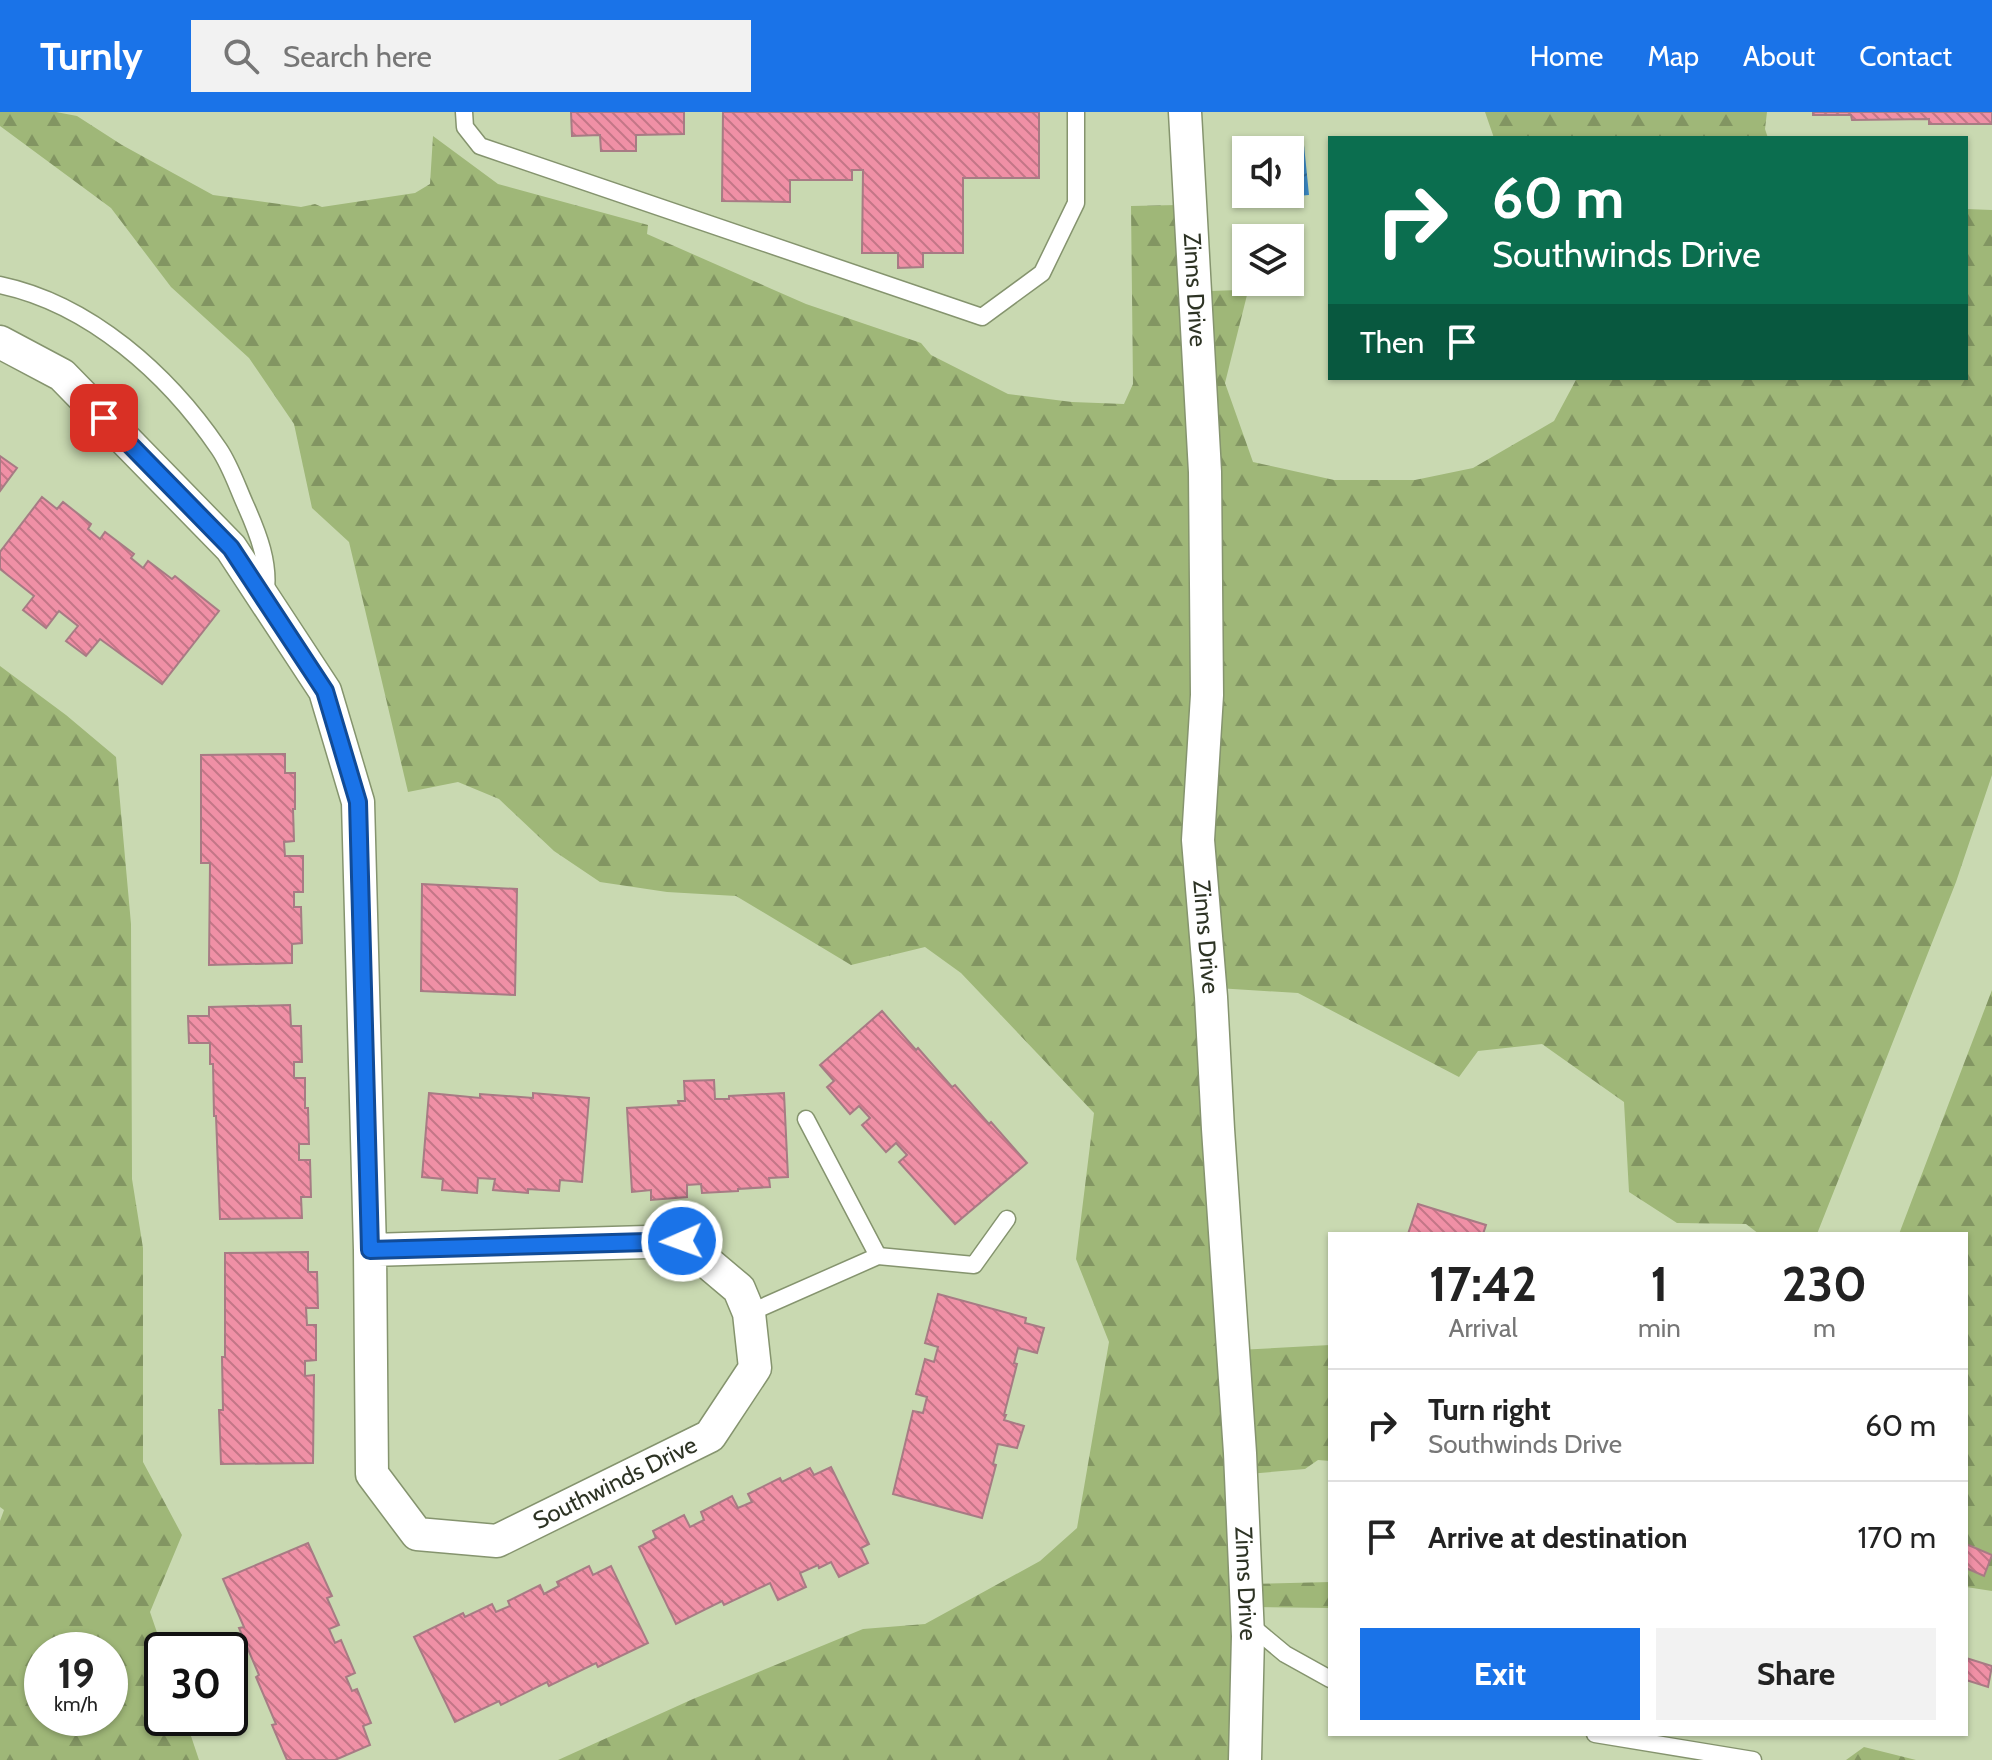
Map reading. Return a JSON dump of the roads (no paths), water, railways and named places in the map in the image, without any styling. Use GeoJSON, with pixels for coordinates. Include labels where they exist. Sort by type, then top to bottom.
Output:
{"type":"FeatureCollection","features":[{"type":"Feature","properties":{"kind":"street","name":"Zinns Drive"},"geometry":{"type":"LineString","coordinates":[[1185,112],[1205,472],[1207,695],[1198,840],[1230,1290],[1248,1623],[1245,1760]]}},
{"type":"Feature","properties":{"kind":"street","name":"Southwinds Drive"},"geometry":{"type":"LineString","coordinates":[[0,342],[62,375],[231,548],[325,691],[358,802],[370,1250],[372,1474],[417,1534],[497,1541],[710,1436],[755,1368],[749,1313],[739,1289],[682,1241],[370,1250]]}},
{"type":"Feature","properties":{"kind":"lane"},"geometry":{"type":"LineString","coordinates":[[464,112],[465,127],[480,146],[982,317],[1042,273],[1076,203],[1076,112]]}},
{"type":"Feature","properties":{"kind":"lane"},"geometry":{"type":"LineString","coordinates":[[0,285],[32,292],[107,332],[171,388],[221,451],[256,528],[269,577],[265,599]]}},
{"type":"Feature","properties":{"kind":"lane"},"geometry":{"type":"LineString","coordinates":[[806,1119],[878,1256]]}},
{"type":"Feature","properties":{"kind":"lane"},"geometry":{"type":"LineString","coordinates":[[749,1313],[878,1256],[974,1265],[1007,1219]]}},
{"type":"Feature","properties":{"kind":"lane"},"geometry":{"type":"LineString","coordinates":[[1248,1623],[1285,1654],[1328,1678]]}},
{"type":"Feature","properties":{"kind":"lane"},"geometry":{"type":"LineString","coordinates":[[1607,1736],[1753,1760]]}},
{"type":"Feature","properties":{"kind":"water"},"geometry":{"type":"Polygon","coordinates":[[[1304,145],[1309,195],[1304,195],[1304,145]]]}}]}
